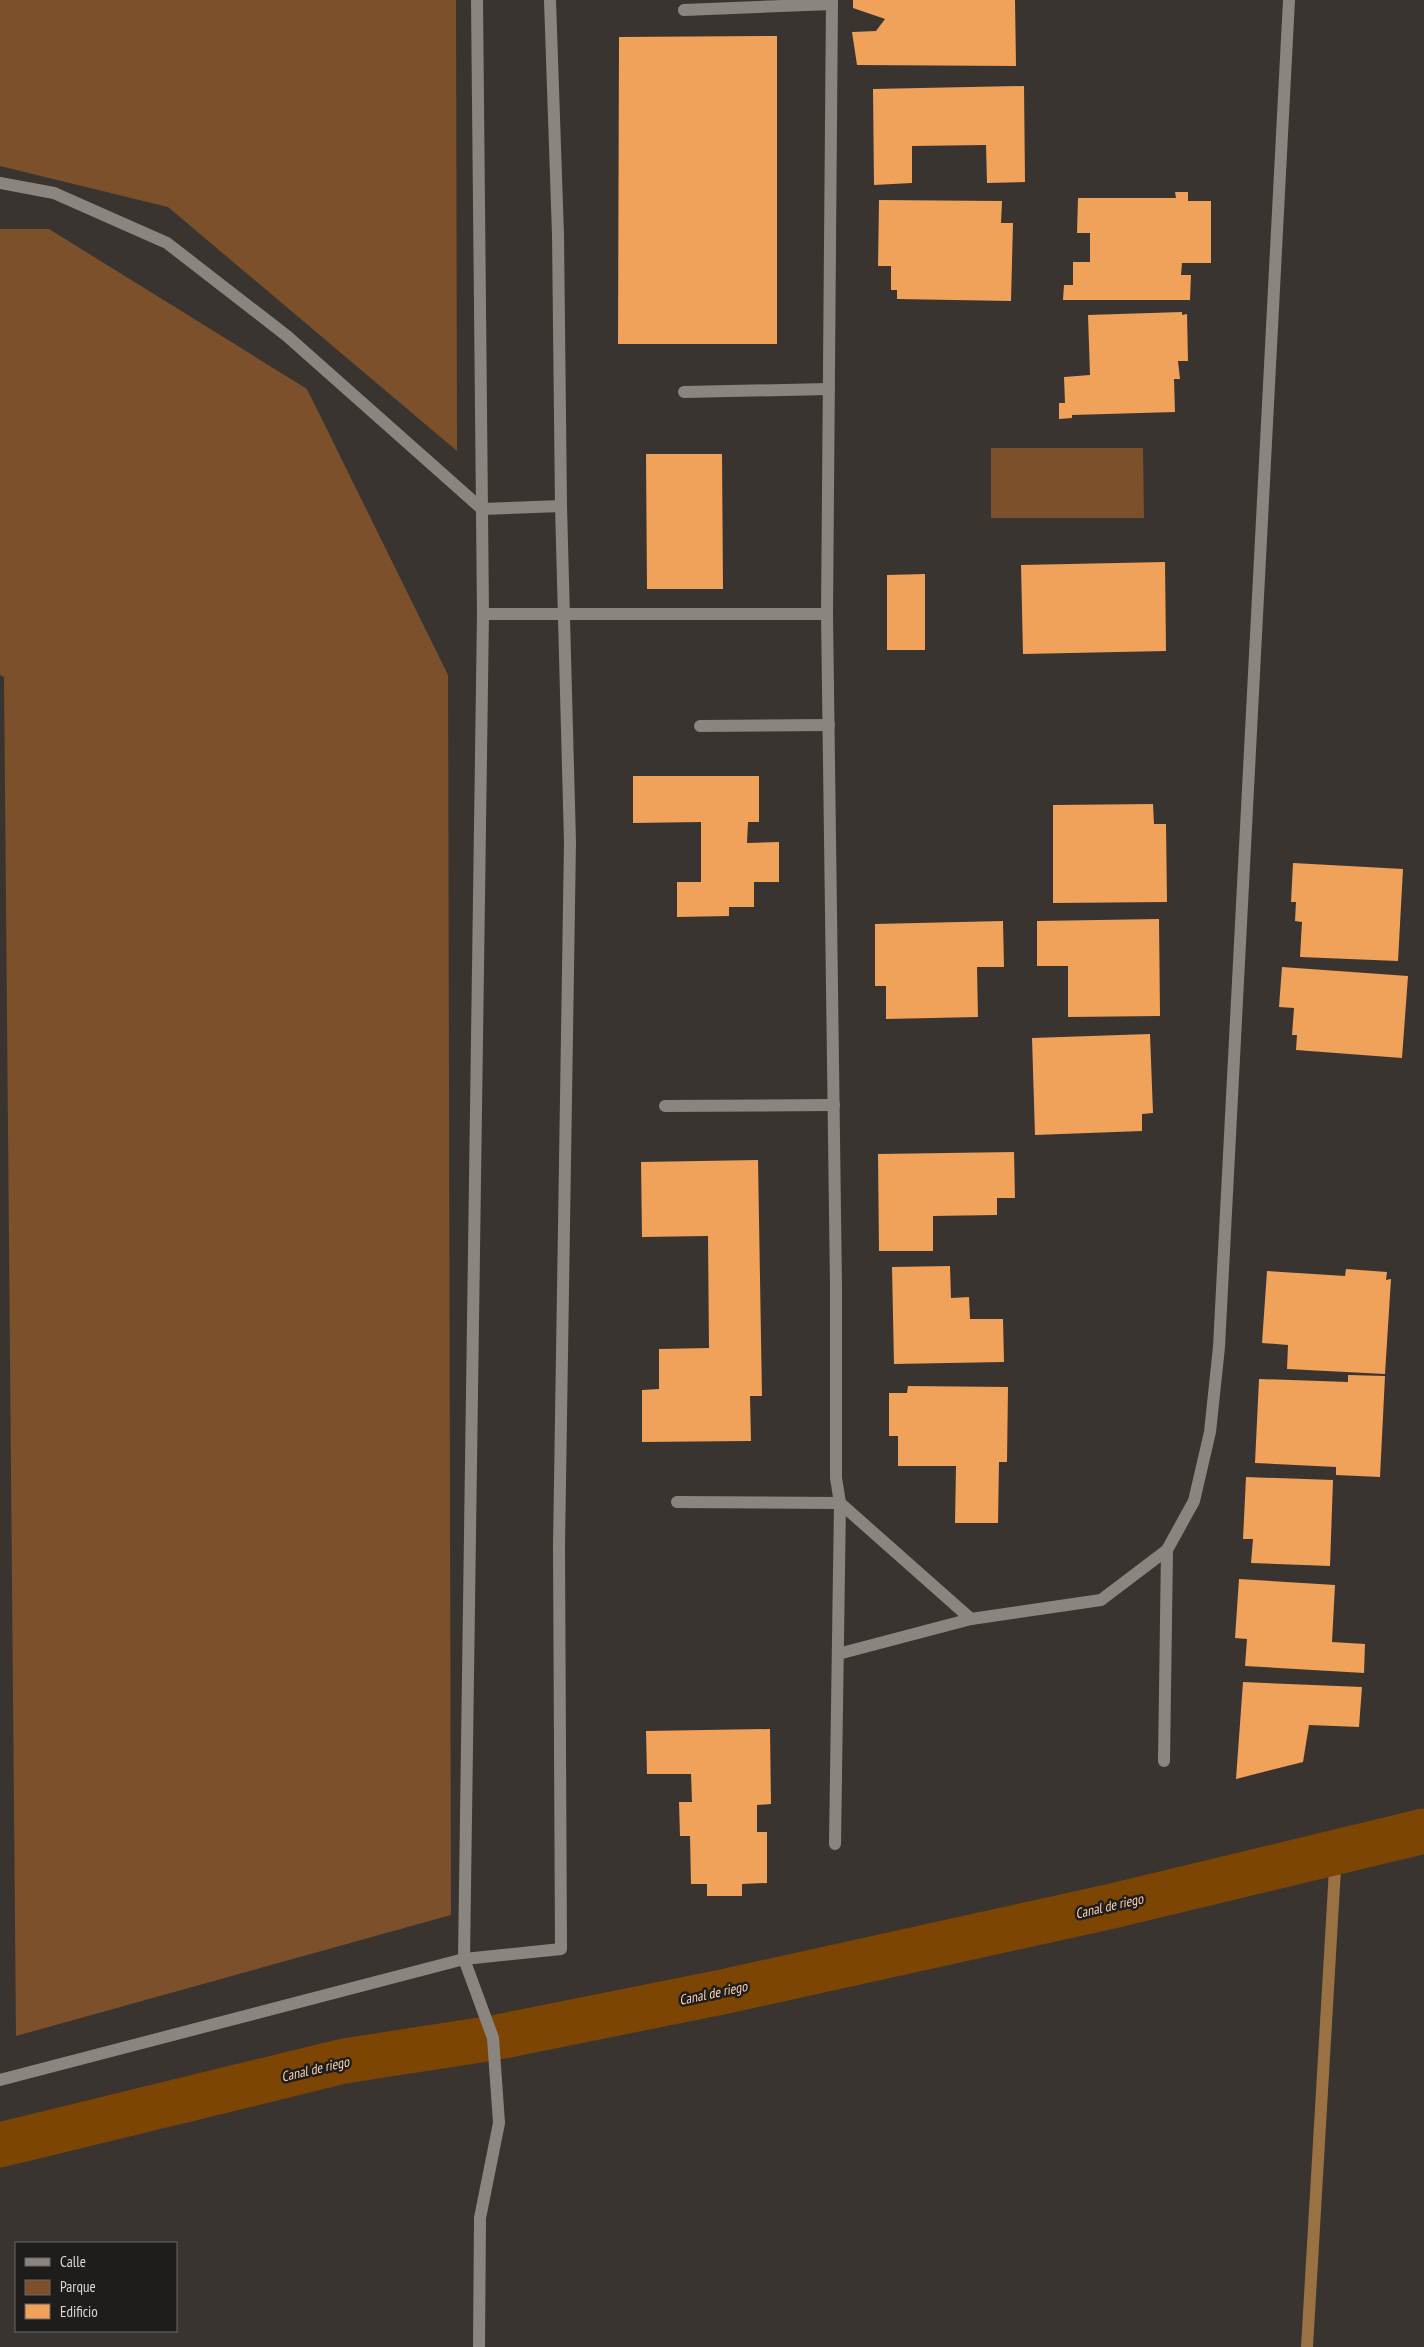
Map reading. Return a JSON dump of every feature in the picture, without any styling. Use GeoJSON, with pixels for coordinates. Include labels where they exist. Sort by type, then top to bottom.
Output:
{"type":"FeatureCollection","features":[{"type":"Feature","properties":{"kind":"street"},"geometry":{"type":"LineString","coordinates":[[477,0],[482,319],[483,614],[464,1959],[493,2038],[499,2123],[480,2218],[479,2347]]}},
{"type":"Feature","properties":{"kind":"street"},"geometry":{"type":"LineString","coordinates":[[0,2080],[464,1959],[561,1949],[559,1546],[570,842],[561,506],[558,236],[550,0]]}},
{"type":"Feature","properties":{"kind":"street"},"geometry":{"type":"LineString","coordinates":[[838,1654],[970,1619],[1100,1600],[1167,1550],[1194,1501],[1210,1432],[1219,1347],[1289,0]]}},
{"type":"Feature","properties":{"kind":"street"},"geometry":{"type":"LineString","coordinates":[[684,10],[832,2],[827,614],[834,1106],[836,1478],[840,1503],[835,1844]]}},
{"type":"Feature","properties":{"kind":"street"},"geometry":{"type":"LineString","coordinates":[[0,183],[54,193],[167,243],[287,336],[482,509],[561,506]]}},
{"type":"Feature","properties":{"kind":"street"},"geometry":{"type":"LineString","coordinates":[[684,392],[830,389]]}},
{"type":"Feature","properties":{"kind":"street"},"geometry":{"type":"LineString","coordinates":[[483,614],[827,614]]}},
{"type":"Feature","properties":{"kind":"street"},"geometry":{"type":"LineString","coordinates":[[700,726],[829,724]]}},
{"type":"Feature","properties":{"kind":"street"},"geometry":{"type":"LineString","coordinates":[[665,1106],[834,1106]]}},
{"type":"Feature","properties":{"kind":"street"},"geometry":{"type":"LineString","coordinates":[[677,1502],[840,1503],[970,1619]]}},
{"type":"Feature","properties":{"kind":"street"},"geometry":{"type":"LineString","coordinates":[[1164,1761],[1167,1550]]}},
{"type":"Feature","properties":{"kind":"green space"},"geometry":{"type":"Polygon","coordinates":[[[0,0],[456,0],[457,451],[168,207],[0,166],[0,0]]]}},
{"type":"Feature","properties":{"kind":"green space"},"geometry":{"type":"Polygon","coordinates":[[[0,229],[49,229],[307,389],[448,675],[451,1915],[16,2036],[4,677],[0,675],[0,229]]]}},
{"type":"Feature","properties":{"kind":"green space"},"geometry":{"type":"Polygon","coordinates":[[[991,448],[1143,448],[1144,518],[991,518],[991,448]]]}},
{"type":"Feature","properties":{"kind":"building"},"geometry":{"type":"Polygon","coordinates":[[[853,0],[1015,0],[1016,66],[857,65],[852,32],[876,31],[885,19],[853,8],[853,0]]]}},
{"type":"Feature","properties":{"kind":"building"},"geometry":{"type":"Polygon","coordinates":[[[777,36],[777,344],[618,344],[619,37],[777,36]]]}},
{"type":"Feature","properties":{"kind":"building"},"geometry":{"type":"Polygon","coordinates":[[[1024,86],[1025,182],[987,183],[986,145],[912,146],[912,183],[874,185],[873,89],[1024,86]]]}},
{"type":"Feature","properties":{"kind":"building"},"geometry":{"type":"Polygon","coordinates":[[[1175,192],[1188,192],[1188,201],[1211,201],[1211,263],[1182,263],[1181,275],[1191,275],[1190,300],[1063,300],[1064,285],[1073,285],[1073,262],[1090,262],[1090,233],[1077,233],[1078,198],[1176,198],[1175,192]]]}},
{"type":"Feature","properties":{"kind":"building"},"geometry":{"type":"Polygon","coordinates":[[[879,200],[1002,201],[1001,223],[1013,223],[1011,301],[897,299],[897,290],[891,290],[891,266],[878,266],[879,200]]]}},
{"type":"Feature","properties":{"kind":"building"},"geometry":{"type":"Polygon","coordinates":[[[1182,312],[1182,315],[1187,314],[1188,361],[1178,361],[1180,379],[1174,379],[1175,412],[1072,415],[1072,418],[1059,419],[1059,403],[1065,403],[1064,377],[1090,375],[1088,315],[1182,312]]]}},
{"type":"Feature","properties":{"kind":"building"},"geometry":{"type":"Polygon","coordinates":[[[646,454],[722,454],[723,589],[647,589],[646,454]]]}},
{"type":"Feature","properties":{"kind":"building"},"geometry":{"type":"Polygon","coordinates":[[[1165,562],[1166,651],[1023,654],[1021,565],[1165,562]]]}},
{"type":"Feature","properties":{"kind":"building"},"geometry":{"type":"Polygon","coordinates":[[[925,574],[925,650],[887,650],[887,575],[925,574]]]}},
{"type":"Feature","properties":{"kind":"building"},"geometry":{"type":"Polygon","coordinates":[[[633,776],[759,776],[759,822],[748,822],[747,843],[779,842],[779,882],[754,882],[754,907],[729,907],[729,916],[677,917],[677,882],[701,882],[701,822],[633,823],[633,776]]]}},
{"type":"Feature","properties":{"kind":"building"},"geometry":{"type":"Polygon","coordinates":[[[1153,804],[1154,824],[1166,824],[1167,902],[1053,903],[1053,805],[1153,804]]]}},
{"type":"Feature","properties":{"kind":"building"},"geometry":{"type":"Polygon","coordinates":[[[1293,863],[1403,869],[1398,961],[1300,957],[1302,922],[1295,921],[1296,902],[1291,902],[1293,863]]]}},
{"type":"Feature","properties":{"kind":"building"},"geometry":{"type":"Polygon","coordinates":[[[1159,919],[1160,1016],[1068,1017],[1068,966],[1037,966],[1037,921],[1159,919]]]}},
{"type":"Feature","properties":{"kind":"building"},"geometry":{"type":"Polygon","coordinates":[[[1003,921],[1004,967],[977,967],[978,1017],[886,1019],[886,986],[875,986],[875,924],[1003,921]]]}},
{"type":"Feature","properties":{"kind":"building"},"geometry":{"type":"Polygon","coordinates":[[[1282,967],[1408,976],[1402,1058],[1296,1050],[1297,1035],[1292,1035],[1294,1008],[1279,1007],[1282,967]]]}},
{"type":"Feature","properties":{"kind":"building"},"geometry":{"type":"Polygon","coordinates":[[[1150,1034],[1153,1113],[1142,1114],[1142,1131],[1035,1135],[1032,1038],[1150,1034]]]}},
{"type":"Feature","properties":{"kind":"building"},"geometry":{"type":"Polygon","coordinates":[[[1014,1152],[1015,1198],[997,1198],[997,1215],[933,1216],[933,1251],[879,1251],[878,1154],[1014,1152]]]}},
{"type":"Feature","properties":{"kind":"building"},"geometry":{"type":"Polygon","coordinates":[[[758,1160],[762,1396],[750,1396],[751,1441],[642,1442],[642,1390],[659,1389],[659,1349],[709,1348],[708,1236],[642,1237],[641,1162],[758,1160]]]}},
{"type":"Feature","properties":{"kind":"building"},"geometry":{"type":"Polygon","coordinates":[[[950,1266],[951,1298],[969,1297],[970,1319],[1003,1319],[1004,1362],[894,1364],[892,1267],[950,1266]]]}},
{"type":"Feature","properties":{"kind":"building"},"geometry":{"type":"Polygon","coordinates":[[[1346,1269],[1387,1272],[1386,1280],[1391,1279],[1385,1374],[1287,1369],[1288,1345],[1262,1343],[1267,1271],[1345,1276],[1346,1269]]]}},
{"type":"Feature","properties":{"kind":"building"},"geometry":{"type":"Polygon","coordinates":[[[1348,1375],[1385,1376],[1380,1477],[1336,1475],[1336,1467],[1255,1463],[1259,1379],[1348,1382],[1348,1375]]]}},
{"type":"Feature","properties":{"kind":"building"},"geometry":{"type":"Polygon","coordinates":[[[908,1386],[1008,1387],[1007,1462],[999,1462],[998,1523],[955,1523],[956,1466],[898,1466],[898,1436],[889,1436],[889,1393],[907,1393],[908,1386]]]}},
{"type":"Feature","properties":{"kind":"building"},"geometry":{"type":"Polygon","coordinates":[[[1246,1477],[1333,1480],[1330,1566],[1251,1563],[1253,1539],[1243,1539],[1246,1477]]]}},
{"type":"Feature","properties":{"kind":"building"},"geometry":{"type":"Polygon","coordinates":[[[1239,1579],[1335,1585],[1332,1642],[1365,1644],[1364,1673],[1245,1666],[1247,1639],[1235,1638],[1239,1579]]]}},
{"type":"Feature","properties":{"kind":"building"},"geometry":{"type":"Polygon","coordinates":[[[1243,1682],[1362,1687],[1359,1727],[1309,1725],[1303,1762],[1236,1779],[1243,1682]]]}},
{"type":"Feature","properties":{"kind":"building"},"geometry":{"type":"Polygon","coordinates":[[[770,1729],[771,1804],[757,1805],[757,1832],[767,1832],[767,1883],[742,1884],[742,1896],[707,1896],[707,1884],[691,1884],[690,1836],[680,1836],[679,1802],[692,1802],[691,1774],[647,1774],[646,1731],[770,1729]]]}},
{"type":"Feature","properties":{"kind":"waterway","name":"Canal de riego"},"geometry":{"type":"LineString","coordinates":[[0,2145],[344,2061],[493,2038],[722,1992],[1108,1907],[1424,1831]]}},
{"type":"Feature","properties":{"kind":"waterway"},"geometry":{"type":"LineString","coordinates":[[1307,2347],[1336,1852]]}}]}
